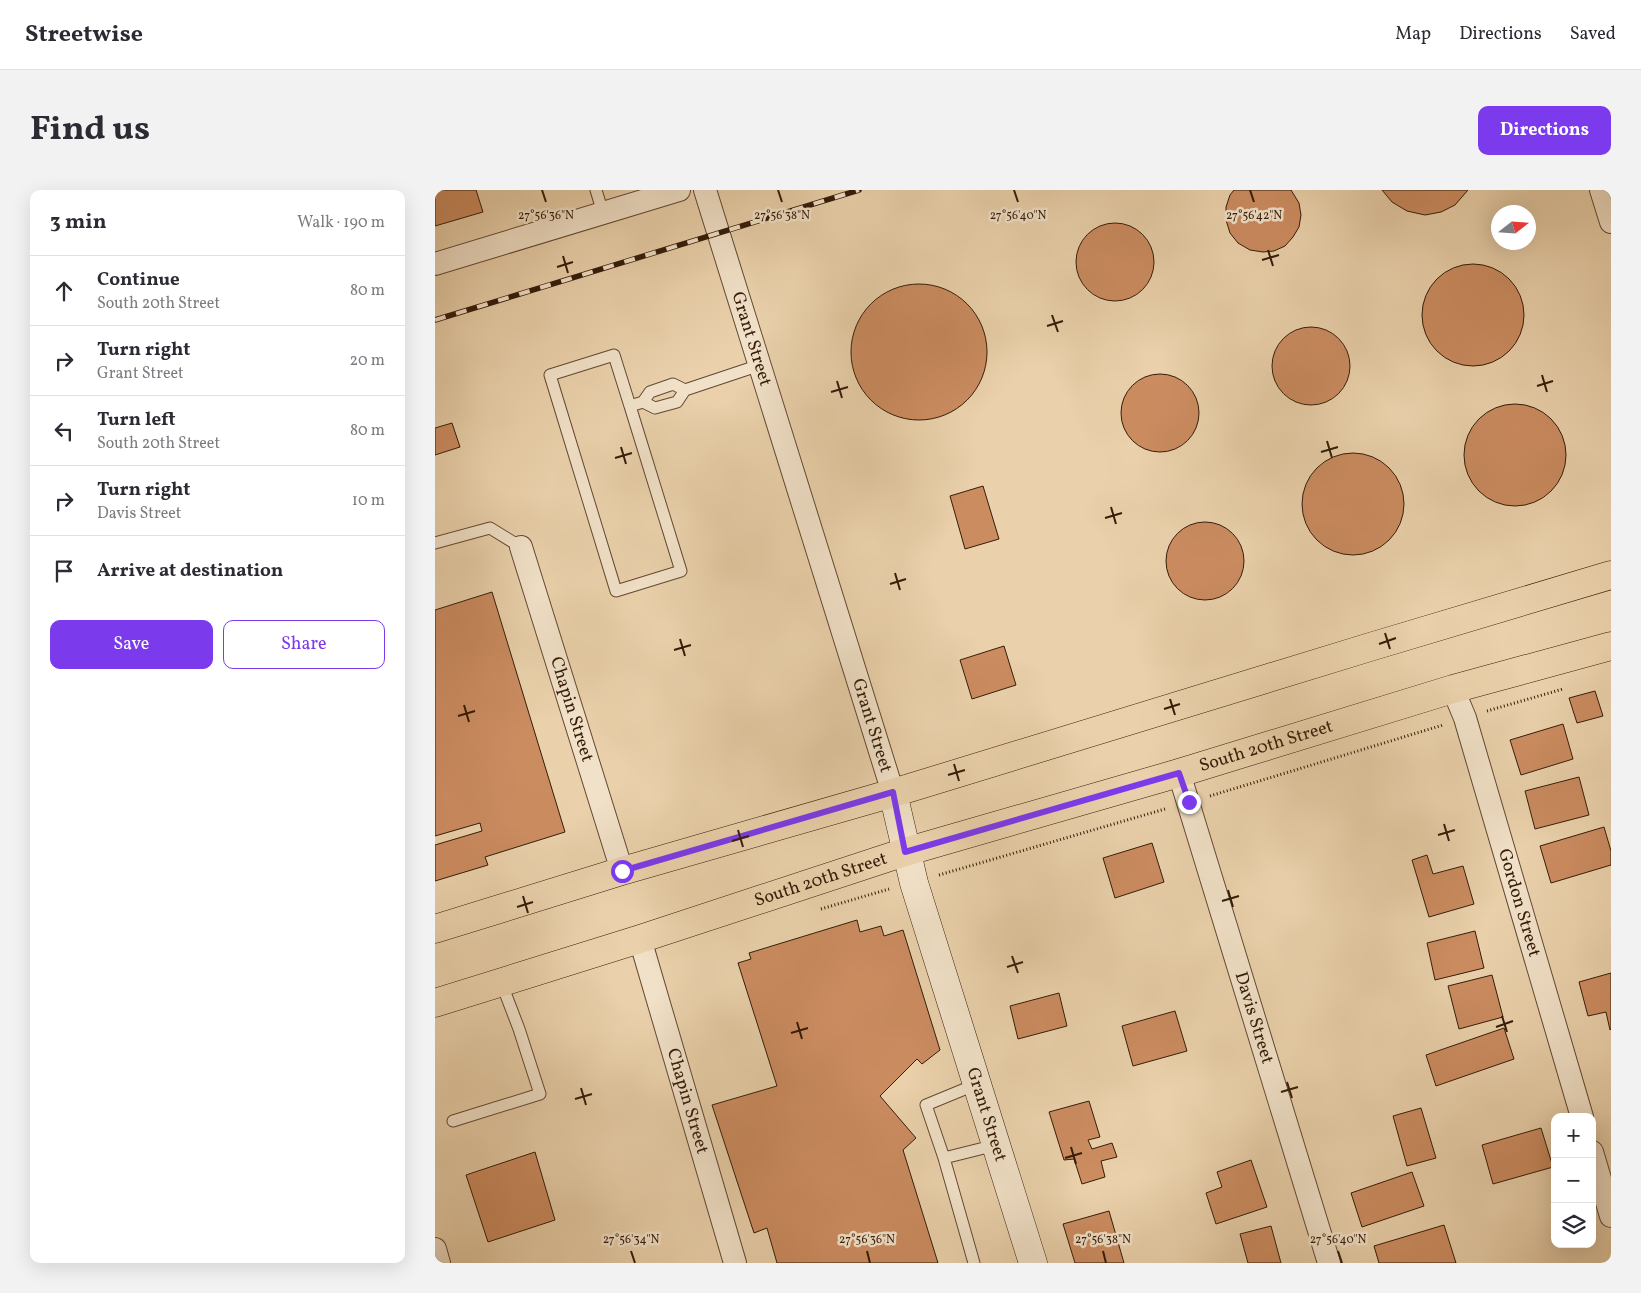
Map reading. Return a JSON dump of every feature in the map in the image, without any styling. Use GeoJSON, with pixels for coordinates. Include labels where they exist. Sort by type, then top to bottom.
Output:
{"type":"FeatureCollection","features":[{"type":"Feature","properties":{"kind":"main road"},"geometry":{"type":"LineString","coordinates":[[435,929],[622,871],[893,792],[1611,575]]}},
{"type":"Feature","properties":{"kind":"main road","name":"South 20th Street"},"geometry":{"type":"LineString","coordinates":[[435,1003],[905,852],[1179,773],[1453,689],[1611,646]]}},
{"type":"Feature","properties":{"kind":"street"},"geometry":{"type":"LineString","coordinates":[[435,264],[679,190]]}},
{"type":"Feature","properties":{"kind":"street","name":"Grant Street"},"geometry":{"type":"LineString","coordinates":[[705,190],[893,792],[905,852],[914,883],[1033,1263]]}},
{"type":"Feature","properties":{"kind":"street"},"geometry":{"type":"LineString","coordinates":[[1601,190],[1611,222]]}},
{"type":"Feature","properties":{"kind":"street","name":"Chapin Street"},"geometry":{"type":"LineString","coordinates":[[521,547],[622,871]]}},
{"type":"Feature","properties":{"kind":"street","name":"Gordon Street"},"geometry":{"type":"LineString","coordinates":[[1453,689],[1465,718],[1581,1113]]}},
{"type":"Feature","properties":{"kind":"street","name":"Davis Street"},"geometry":{"type":"LineString","coordinates":[[1179,773],[1329,1263]]}},
{"type":"Feature","properties":{"kind":"street","name":"Chapin Street"},"geometry":{"type":"LineString","coordinates":[[639,938],[735,1263]]}},
{"type":"Feature","properties":{"kind":"street"},"geometry":{"type":"LineString","coordinates":[[1594,1158],[1611,1216]]}},
{"type":"Feature","properties":{"kind":"street"},"geometry":{"type":"LineString","coordinates":[[435,1249],[439,1263]]}},
{"type":"Feature","properties":{"kind":"lane"},"geometry":{"type":"LineString","coordinates":[[596,190],[603,213]]}},
{"type":"Feature","properties":{"kind":"lane"},"geometry":{"type":"LineString","coordinates":[[614,355],[630,406],[681,571],[616,591],[550,375],[614,355]]}},
{"type":"Feature","properties":{"kind":"lane"},"geometry":{"type":"LineString","coordinates":[[643,402],[655,408],[677,402],[685,390],[760,365]]}},
{"type":"Feature","properties":{"kind":"lane"},"geometry":{"type":"LineString","coordinates":[[630,406],[643,402],[650,392],[673,384],[685,390]]}},
{"type":"Feature","properties":{"kind":"lane"},"geometry":{"type":"LineString","coordinates":[[435,543],[490,528],[521,547]]}},
{"type":"Feature","properties":{"kind":"lane"},"geometry":{"type":"LineString","coordinates":[[453,1121],[540,1094],[501,982]]}},
{"type":"Feature","properties":{"kind":"lane"},"geometry":{"type":"LineString","coordinates":[[974,1263],[944,1158],[926,1105],[977,1084]]}},
{"type":"Feature","properties":{"kind":"lane"},"geometry":{"type":"LineString","coordinates":[[944,1158],[996,1145]]}},
{"type":"Feature","properties":{"kind":"path"},"geometry":{"type":"LineString","coordinates":[[815,911],[1189,802],[1565,688]]}},
{"type":"Feature","properties":{"kind":"building"},"geometry":{"type":"Polygon","coordinates":[[[435,190],[476,190],[483,212],[435,226],[435,190]]]}},
{"type":"Feature","properties":{"kind":"building"},"geometry":{"type":"Polygon","coordinates":[[[1234,190],[1291,190],[1299,203],[1301,215],[1299,227],[1285,246],[1274,251],[1263,252],[1250,250],[1238,243],[1230,233],[1226,220],[1226,207],[1234,190]]]}},
{"type":"Feature","properties":{"kind":"building"},"geometry":{"type":"Polygon","coordinates":[[[1382,190],[1468,190],[1455,205],[1441,212],[1425,215],[1407,211],[1392,202],[1382,190]]]}},
{"type":"Feature","properties":{"kind":"building"},"geometry":{"type":"Polygon","coordinates":[[[1115,223],[1130,226],[1143,234],[1151,247],[1154,262],[1151,277],[1143,290],[1130,298],[1115,301],[1100,298],[1087,290],[1079,277],[1076,262],[1079,247],[1087,234],[1100,226],[1115,223]]]}},
{"type":"Feature","properties":{"kind":"building"},"geometry":{"type":"Polygon","coordinates":[[[1473,264],[1492,268],[1509,279],[1520,296],[1524,315],[1520,334],[1509,351],[1492,362],[1473,366],[1454,362],[1437,351],[1426,334],[1422,315],[1426,296],[1437,279],[1454,268],[1473,264]]]}},
{"type":"Feature","properties":{"kind":"building"},"geometry":{"type":"Polygon","coordinates":[[[919,284],[945,289],[967,304],[982,326],[987,352],[982,378],[967,400],[945,415],[919,420],[893,415],[871,400],[856,378],[851,352],[856,326],[871,304],[893,289],[919,284]]]}},
{"type":"Feature","properties":{"kind":"building"},"geometry":{"type":"Polygon","coordinates":[[[1311,327],[1326,330],[1338,339],[1347,351],[1350,366],[1347,381],[1338,393],[1326,402],[1311,405],[1296,402],[1284,393],[1275,381],[1272,366],[1275,351],[1284,339],[1296,330],[1311,327]]]}},
{"type":"Feature","properties":{"kind":"building"},"geometry":{"type":"Polygon","coordinates":[[[1160,374],[1175,377],[1188,385],[1196,398],[1199,413],[1196,428],[1188,441],[1175,449],[1160,452],[1145,449],[1132,441],[1124,428],[1121,413],[1124,398],[1132,385],[1145,377],[1160,374]]]}},
{"type":"Feature","properties":{"kind":"building"},"geometry":{"type":"Polygon","coordinates":[[[1515,404],[1534,408],[1551,419],[1562,436],[1566,455],[1562,474],[1551,491],[1534,502],[1515,506],[1496,502],[1479,491],[1468,474],[1464,455],[1468,436],[1479,419],[1496,408],[1515,404]]]}},
{"type":"Feature","properties":{"kind":"building"},"geometry":{"type":"Polygon","coordinates":[[[452,423],[460,447],[435,455],[435,428],[452,423]]]}},
{"type":"Feature","properties":{"kind":"building"},"geometry":{"type":"Polygon","coordinates":[[[1353,453],[1372,457],[1389,468],[1400,485],[1404,504],[1400,523],[1389,540],[1372,551],[1353,555],[1334,551],[1317,540],[1306,523],[1302,504],[1306,485],[1317,468],[1334,457],[1353,453]]]}},
{"type":"Feature","properties":{"kind":"building"},"geometry":{"type":"Polygon","coordinates":[[[983,486],[999,539],[965,549],[950,496],[983,486]]]}},
{"type":"Feature","properties":{"kind":"building"},"geometry":{"type":"Polygon","coordinates":[[[1205,522],[1220,525],[1233,533],[1241,546],[1244,561],[1241,576],[1233,589],[1220,597],[1205,600],[1190,597],[1177,589],[1169,576],[1166,561],[1169,546],[1177,533],[1190,525],[1205,522]]]}},
{"type":"Feature","properties":{"kind":"building"},"geometry":{"type":"Polygon","coordinates":[[[492,592],[565,832],[485,857],[488,865],[435,881],[435,845],[482,831],[480,823],[435,836],[435,610],[492,592]]]}},
{"type":"Feature","properties":{"kind":"building"},"geometry":{"type":"Polygon","coordinates":[[[1004,646],[1016,685],[972,699],[960,660],[1004,646]]]}},
{"type":"Feature","properties":{"kind":"building"},"geometry":{"type":"Polygon","coordinates":[[[1595,691],[1603,716],[1577,723],[1569,698],[1595,691]]]}},
{"type":"Feature","properties":{"kind":"building"},"geometry":{"type":"Polygon","coordinates":[[[1563,724],[1573,759],[1521,775],[1510,740],[1563,724]]]}},
{"type":"Feature","properties":{"kind":"building"},"geometry":{"type":"Polygon","coordinates":[[[1579,777],[1589,815],[1535,829],[1525,791],[1579,777]]]}},
{"type":"Feature","properties":{"kind":"building"},"geometry":{"type":"Polygon","coordinates":[[[1604,827],[1611,851],[1611,865],[1551,883],[1540,846],[1604,827]]]}},
{"type":"Feature","properties":{"kind":"building"},"geometry":{"type":"Polygon","coordinates":[[[1152,843],[1164,882],[1115,898],[1103,858],[1152,843]]]}},
{"type":"Feature","properties":{"kind":"building"},"geometry":{"type":"Polygon","coordinates":[[[1427,855],[1433,874],[1463,866],[1474,904],[1429,917],[1412,860],[1427,855]]]}},
{"type":"Feature","properties":{"kind":"building"},"geometry":{"type":"Polygon","coordinates":[[[857,920],[860,932],[881,926],[884,936],[903,930],[940,1050],[922,1064],[917,1059],[880,1096],[916,1138],[903,1150],[938,1263],[777,1263],[767,1228],[754,1233],[712,1105],[777,1086],[738,963],[751,959],[749,953],[857,920]]]}},
{"type":"Feature","properties":{"kind":"building"},"geometry":{"type":"Polygon","coordinates":[[[1475,931],[1484,968],[1435,980],[1427,943],[1475,931]]]}},
{"type":"Feature","properties":{"kind":"building"},"geometry":{"type":"Polygon","coordinates":[[[1611,973],[1610,1030],[1606,1012],[1588,1016],[1579,982],[1611,973]]]}},
{"type":"Feature","properties":{"kind":"building"},"geometry":{"type":"Polygon","coordinates":[[[1492,975],[1503,1017],[1459,1029],[1448,986],[1492,975]]]}},
{"type":"Feature","properties":{"kind":"building"},"geometry":{"type":"Polygon","coordinates":[[[1059,993],[1067,1026],[1018,1039],[1010,1006],[1059,993]]]}},
{"type":"Feature","properties":{"kind":"building"},"geometry":{"type":"Polygon","coordinates":[[[1175,1011],[1187,1051],[1133,1066],[1122,1026],[1175,1011]]]}},
{"type":"Feature","properties":{"kind":"building"},"geometry":{"type":"Polygon","coordinates":[[[1504,1028],[1514,1059],[1436,1086],[1426,1055],[1504,1028]]]}},
{"type":"Feature","properties":{"kind":"building"},"geometry":{"type":"Polygon","coordinates":[[[1089,1101],[1100,1137],[1088,1140],[1092,1149],[1112,1143],[1117,1157],[1101,1161],[1105,1177],[1082,1184],[1074,1159],[1064,1160],[1049,1112],[1089,1101]]]}},
{"type":"Feature","properties":{"kind":"building"},"geometry":{"type":"Polygon","coordinates":[[[1421,1108],[1436,1158],[1407,1166],[1393,1116],[1421,1108]]]}},
{"type":"Feature","properties":{"kind":"building"},"geometry":{"type":"Polygon","coordinates":[[[1541,1128],[1551,1160],[1551,1168],[1493,1184],[1482,1145],[1541,1128]]]}},
{"type":"Feature","properties":{"kind":"building"},"geometry":{"type":"Polygon","coordinates":[[[535,1152],[555,1220],[488,1242],[466,1175],[535,1152]]]}},
{"type":"Feature","properties":{"kind":"building"},"geometry":{"type":"Polygon","coordinates":[[[1251,1160],[1267,1207],[1216,1224],[1206,1193],[1222,1187],[1217,1172],[1251,1160]]]}},
{"type":"Feature","properties":{"kind":"building"},"geometry":{"type":"Polygon","coordinates":[[[1412,1172],[1424,1206],[1362,1227],[1351,1193],[1412,1172]]]}},
{"type":"Feature","properties":{"kind":"building"},"geometry":{"type":"Polygon","coordinates":[[[1109,1211],[1124,1263],[1075,1263],[1063,1224],[1109,1211]]]}},
{"type":"Feature","properties":{"kind":"building"},"geometry":{"type":"Polygon","coordinates":[[[1444,1225],[1456,1263],[1379,1263],[1374,1246],[1444,1225]]]}},
{"type":"Feature","properties":{"kind":"building"},"geometry":{"type":"Polygon","coordinates":[[[1271,1226],[1281,1263],[1248,1263],[1240,1234],[1271,1226]]]}},
{"type":"Feature","properties":{"kind":"railway"},"geometry":{"type":"LineString","coordinates":[[435,320],[859,190]]}},
{"type":"Feature","properties":{"kind":"route"},"geometry":{"type":"LineString","coordinates":[[622,871],[893,792],[905,852],[1179,773],[1189,802]]}}]}
